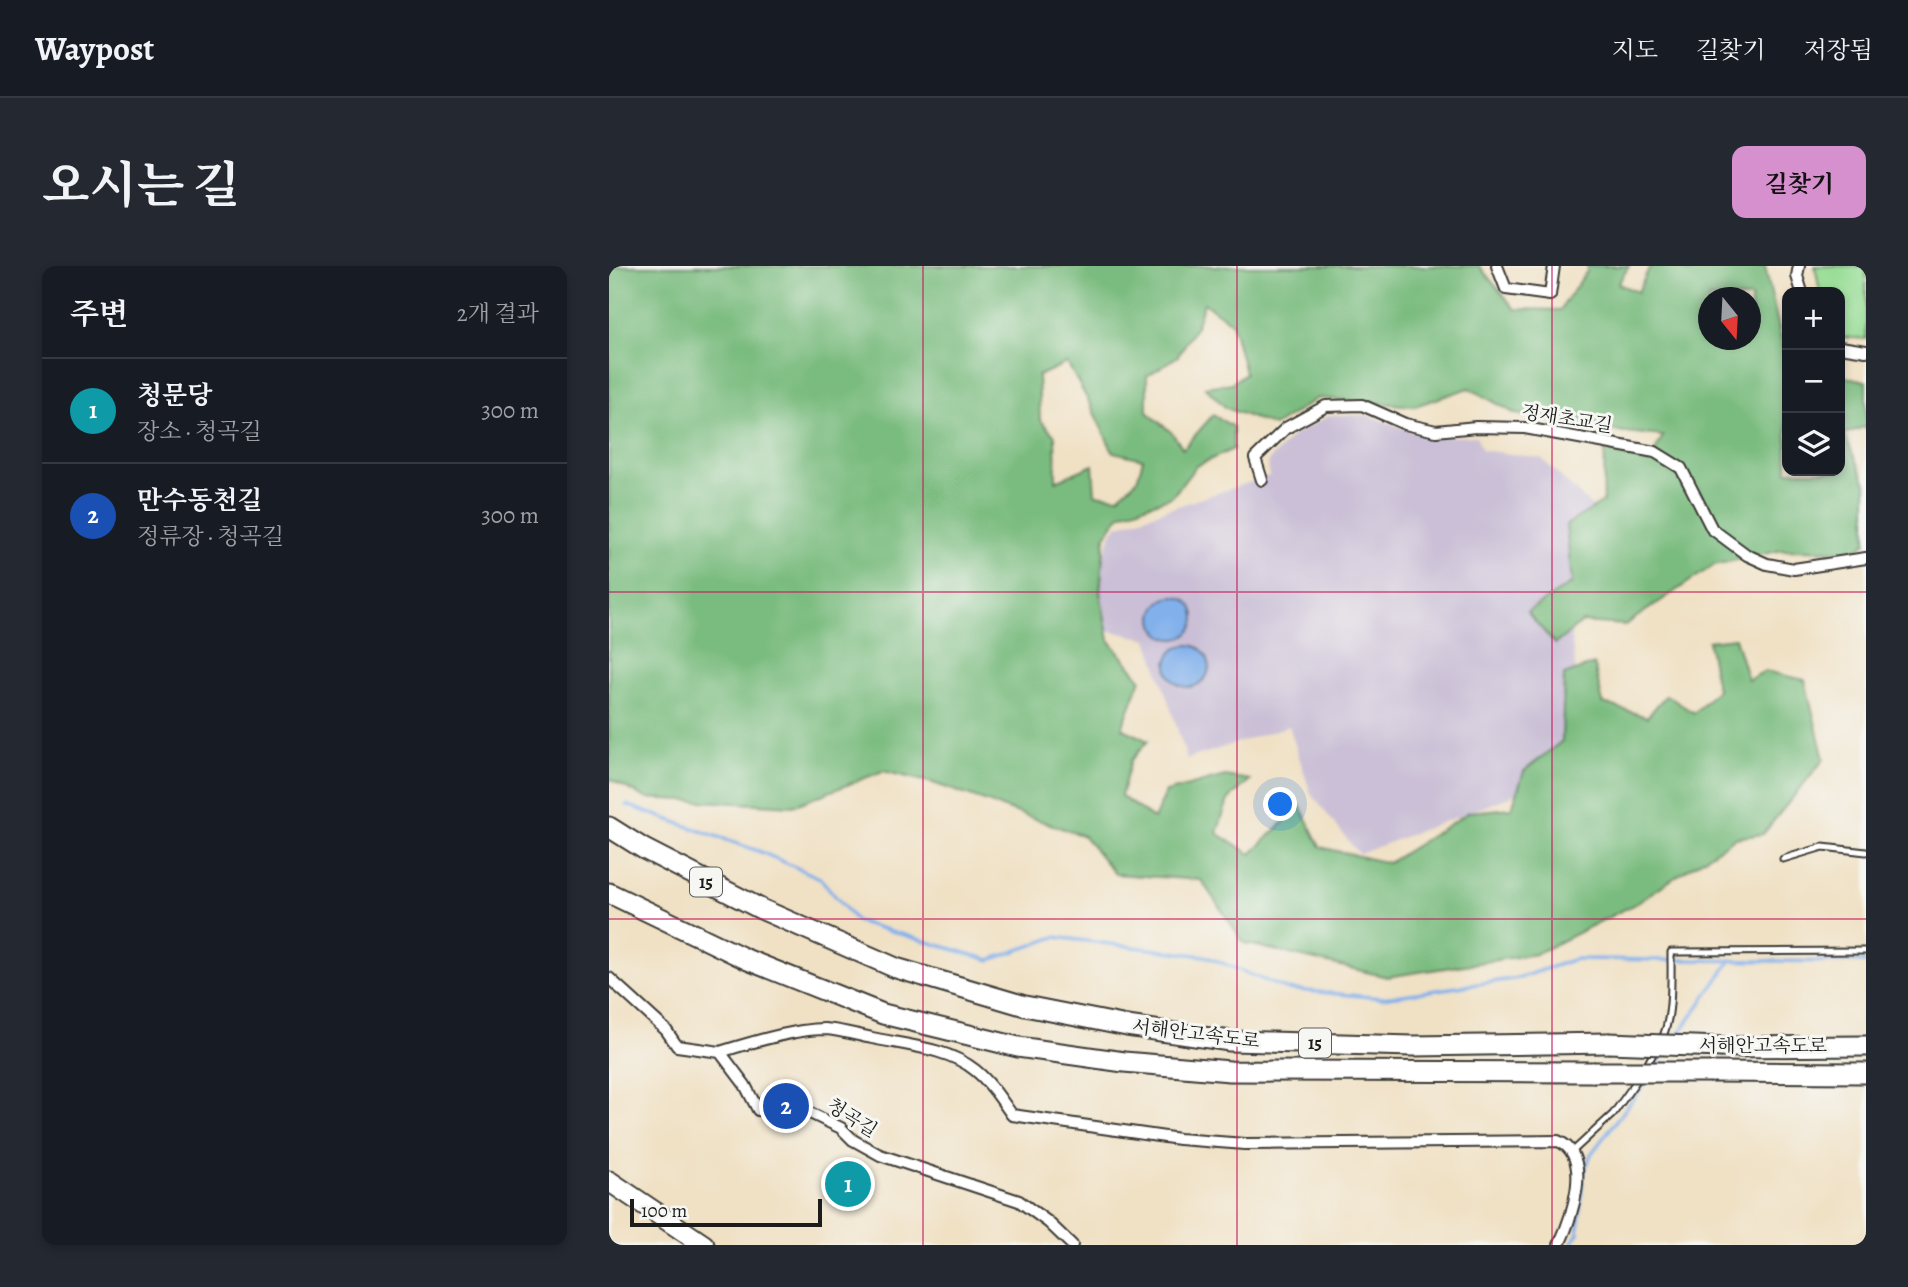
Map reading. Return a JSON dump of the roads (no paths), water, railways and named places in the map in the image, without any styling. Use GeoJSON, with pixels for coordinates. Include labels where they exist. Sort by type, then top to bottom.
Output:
{"type":"FeatureCollection","features":[{"type":"Feature","properties":{"kind":"highway","name":"서해안고속도로"},"geometry":{"type":"LineString","coordinates":[[609,827],[698,878],[897,968],[1025,1006],[1127,1026],[1230,1041],[1413,1046],[1608,1043],[1722,1047],[1866,1046]]}},
{"type":"Feature","properties":{"kind":"highway","name":"서해안고속도로"},"geometry":{"type":"LineString","coordinates":[[609,892],[692,934],[795,980],[883,1014],[1018,1047],[1123,1062],[1230,1071],[1866,1073]]}},
{"type":"Feature","properties":{"kind":"highway"},"geometry":{"type":"LineString","coordinates":[[609,1181],[704,1245]]}},
{"type":"Feature","properties":{"kind":"highway"},"geometry":{"type":"LineString","coordinates":[[609,1195],[692,1245]]}},
{"type":"Feature","properties":{"kind":"street"},"geometry":{"type":"LineString","coordinates":[[1497,266],[1506,289],[1549,295],[1554,266]]}},
{"type":"Feature","properties":{"kind":"street"},"geometry":{"type":"LineString","coordinates":[[1798,266],[1797,276],[1800,287]]}},
{"type":"Feature","properties":{"kind":"street"},"geometry":{"type":"LineString","coordinates":[[1845,348],[1866,351]]}},
{"type":"Feature","properties":{"kind":"street","name":"정재초교길"},"geometry":{"type":"LineString","coordinates":[[1262,480],[1255,458],[1286,428],[1326,406],[1362,405],[1405,424],[1436,431],[1476,427],[1525,428],[1655,452],[1681,468],[1712,529],[1747,555],[1767,564],[1794,569],[1866,558]]}},
{"type":"Feature","properties":{"kind":"street"},"geometry":{"type":"LineString","coordinates":[[609,978],[666,1030],[677,1046],[720,1052],[748,1043],[825,1029],[901,1043],[951,1057],[973,1068],[988,1082],[1012,1115],[1027,1118],[1179,1139],[1245,1144],[1558,1141],[1566,1144],[1573,1152],[1577,1180],[1572,1215],[1559,1245]]}},
{"type":"Feature","properties":{"kind":"street","name":"청곡길"},"geometry":{"type":"LineString","coordinates":[[720,1052],[745,1085],[758,1110],[810,1112],[841,1128],[853,1140],[880,1155],[1019,1201],[1048,1222],[1072,1245]]}},
{"type":"Feature","properties":{"kind":"lane"},"geometry":{"type":"LineString","coordinates":[[1783,859],[1823,847],[1866,852]]}},
{"type":"Feature","properties":{"kind":"lane"},"geometry":{"type":"LineString","coordinates":[[1573,1152],[1620,1106],[1665,1034],[1671,952],[1866,951]]}},
{"type":"Feature","properties":{"kind":"water"},"geometry":{"type":"Polygon","coordinates":[[[1174,597],[1189,603],[1195,618],[1189,633],[1174,639],[1159,633],[1153,618],[1159,603],[1174,597]]]}},
{"type":"Feature","properties":{"kind":"water"},"geometry":{"type":"Polygon","coordinates":[[[1188,645],[1203,651],[1209,666],[1203,681],[1188,687],[1173,681],[1167,666],[1173,651],[1188,645]]]}},
{"type":"Feature","properties":{"kind":"waterway"},"geometry":{"type":"LineString","coordinates":[[627,805],[761,852],[820,878],[856,921],[990,960],[1055,937],[1205,956],[1286,989],[1382,998],[1519,978],[1575,959],[1866,962]]}},
{"type":"Feature","properties":{"kind":"waterway"},"geometry":{"type":"LineString","coordinates":[[1677,1037],[1731,960]]}},
{"type":"Feature","properties":{"kind":"waterway"},"geometry":{"type":"LineString","coordinates":[[1657,1066],[1667,1052]]}},
{"type":"Feature","properties":{"kind":"waterway"},"geometry":{"type":"LineString","coordinates":[[1571,1245],[1578,1233],[1583,1176],[1591,1154],[1649,1078]]}},
{"type":"Feature","properties":{"kind":"place","name":"만수동천길"},"geometry":{"type":"Point","coordinates":[786,1106]}},
{"type":"Feature","properties":{"kind":"place","name":"청문당"},"geometry":{"type":"Point","coordinates":[848,1184]}}]}
